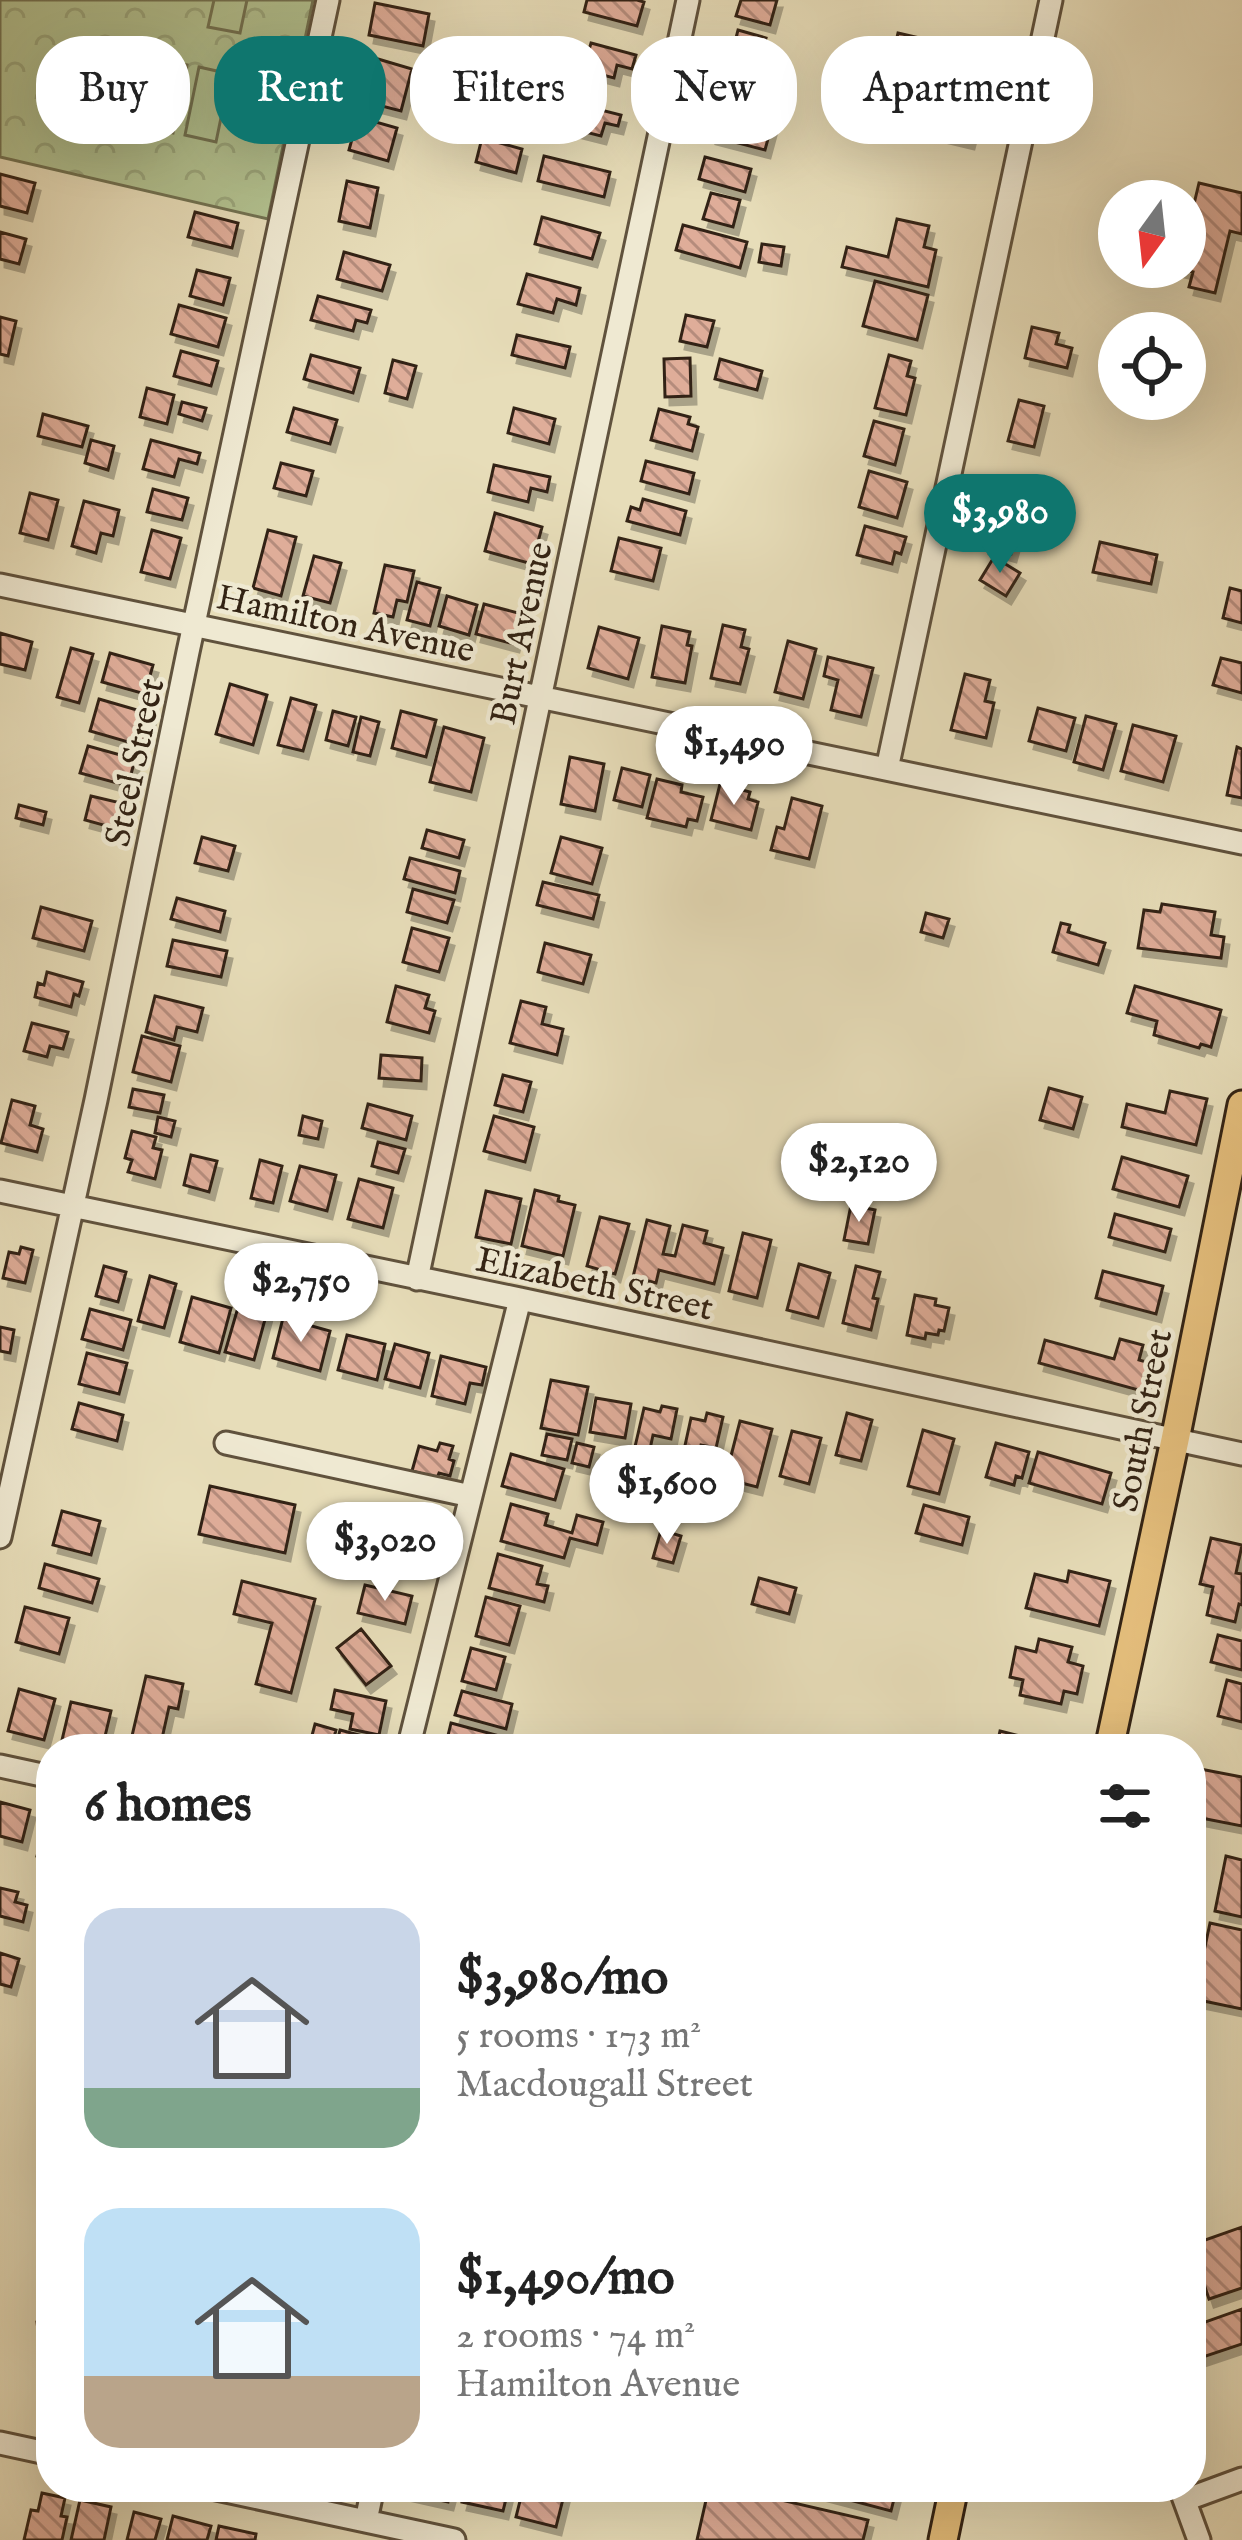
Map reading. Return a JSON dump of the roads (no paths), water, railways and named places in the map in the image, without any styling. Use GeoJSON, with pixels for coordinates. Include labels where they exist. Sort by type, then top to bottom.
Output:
{"type":"FeatureCollection","features":[{"type":"Feature","properties":{"kind":"main road","name":"South Street"},"geometry":{"type":"LineString","coordinates":[[1112,1734],[1242,1105]]}},
{"type":"Feature","properties":{"kind":"main road"},"geometry":{"type":"LineString","coordinates":[[943,2540],[951,2502]]}},
{"type":"Feature","properties":{"kind":"street","name":"Steel Street"},"geometry":{"type":"LineString","coordinates":[[0,1537],[328,0]]}},
{"type":"Feature","properties":{"kind":"street","name":"Burt Avenue"},"geometry":{"type":"LineString","coordinates":[[418,1279],[688,0]]}},
{"type":"Feature","properties":{"kind":"street"},"geometry":{"type":"LineString","coordinates":[[887,769],[1051,0]]}},
{"type":"Feature","properties":{"kind":"street","name":"Hamilton Avenue"},"geometry":{"type":"LineString","coordinates":[[0,585],[1242,843]]}},
{"type":"Feature","properties":{"kind":"street","name":"Elizabeth Street"},"geometry":{"type":"LineString","coordinates":[[0,1191],[1242,1454]]}},
{"type":"Feature","properties":{"kind":"street"},"geometry":{"type":"LineString","coordinates":[[412,1734],[520,1299]]}},
{"type":"Feature","properties":{"kind":"street"},"geometry":{"type":"LineString","coordinates":[[226,1443],[471,1496]]}},
{"type":"Feature","properties":{"kind":"street"},"geometry":{"type":"LineString","coordinates":[[0,1766],[36,1774]]}},
{"type":"Feature","properties":{"kind":"street"},"geometry":{"type":"LineString","coordinates":[[0,2443],[36,2451]]}},
{"type":"Feature","properties":{"kind":"street"},"geometry":{"type":"LineString","coordinates":[[1206,2488],[1242,2480]]}},
{"type":"Feature","properties":{"kind":"street"},"geometry":{"type":"LineString","coordinates":[[277,2502],[439,2538]]}},
{"type":"Feature","properties":{"kind":"street"},"geometry":{"type":"LineString","coordinates":[[366,2521],[370,2502]]}},
{"type":"Feature","properties":{"kind":"street"},"geometry":{"type":"LineString","coordinates":[[1186,2502],[1199,2540]]}}]}
